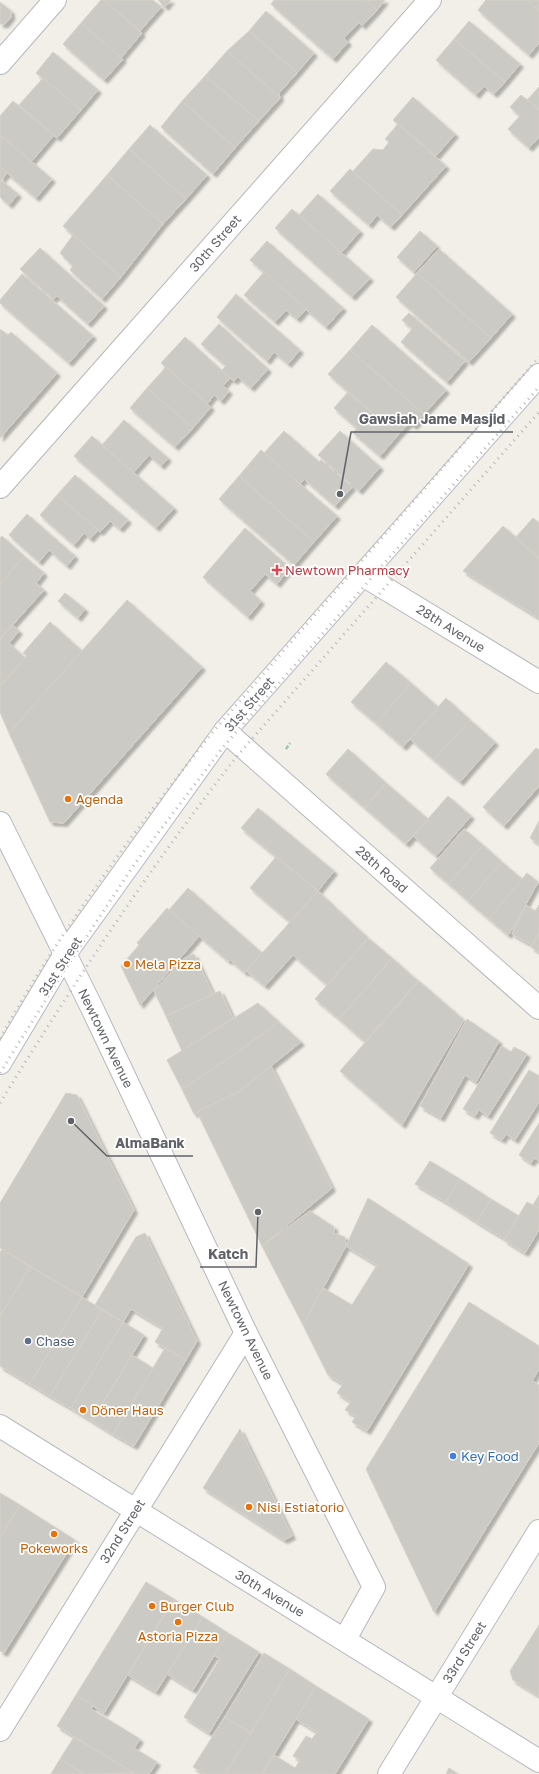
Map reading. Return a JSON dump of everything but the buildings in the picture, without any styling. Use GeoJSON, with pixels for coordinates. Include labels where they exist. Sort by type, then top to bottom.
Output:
{"type":"FeatureCollection","features":[{"type":"Feature","properties":{"kind":"street"},"geometry":{"type":"LineString","coordinates":[[0,63],[55,0]]}},
{"type":"Feature","properties":{"kind":"street","name":"30th Street"},"geometry":{"type":"LineString","coordinates":[[0,487],[430,0]]}},
{"type":"Feature","properties":{"kind":"street","name":"31st Street"},"geometry":{"type":"LineString","coordinates":[[0,1063],[65,954],[225,731],[539,375]]}},
{"type":"Feature","properties":{"kind":"street","name":"28th Avenue"},"geometry":{"type":"LineString","coordinates":[[363,575],[539,682]]}},
{"type":"Feature","properties":{"kind":"street","name":"28th Road"},"geometry":{"type":"LineString","coordinates":[[225,731],[539,1008]]}},
{"type":"Feature","properties":{"kind":"street","name":"Newtown Avenue"},"geometry":{"type":"LineString","coordinates":[[0,823],[92,1008],[246,1333],[374,1587],[345,1639]]}},
{"type":"Feature","properties":{"kind":"street","name":"32nd Street"},"geometry":{"type":"LineString","coordinates":[[0,1730],[134,1511],[246,1333]]}},
{"type":"Feature","properties":{"kind":"street","name":"30th Avenue"},"geometry":{"type":"LineString","coordinates":[[0,1426],[134,1511],[345,1639],[539,1761]]}},
{"type":"Feature","properties":{"kind":"street","name":"33rd Street"},"geometry":{"type":"LineString","coordinates":[[389,1774],[539,1531]]}},
{"type":"Feature","properties":{"kind":"railway"},"geometry":{"type":"LineString","coordinates":[[0,1038],[23,998],[74,919],[127,843],[183,769],[212,733],[539,357]]}},
{"type":"Feature","properties":{"kind":"railway"},"geometry":{"type":"LineString","coordinates":[[0,1073],[62,974],[136,862],[224,746],[539,387]]}},
{"type":"Feature","properties":{"kind":"railway"},"geometry":{"type":"LineString","coordinates":[[0,1103],[56,1013],[114,925],[175,839],[238,755],[539,412]]}},
{"type":"Feature","properties":{"kind":"place","name":"Gawsiah Jame Masjid"},"geometry":{"type":"Point","coordinates":[340,494]}},
{"type":"Feature","properties":{"kind":"place","name":"Newtown Pharmacy"},"geometry":{"type":"Point","coordinates":[277,570]}},
{"type":"Feature","properties":{"kind":"place","name":"Agenda"},"geometry":{"type":"Point","coordinates":[68,799]}},
{"type":"Feature","properties":{"kind":"place","name":"Mela Pizza"},"geometry":{"type":"Point","coordinates":[127,964]}},
{"type":"Feature","properties":{"kind":"place","name":"AlmaBank"},"geometry":{"type":"Point","coordinates":[71,1121]}},
{"type":"Feature","properties":{"kind":"place","name":"Katch"},"geometry":{"type":"Point","coordinates":[258,1212]}},
{"type":"Feature","properties":{"kind":"place","name":"Chase"},"geometry":{"type":"Point","coordinates":[28,1341]}},
{"type":"Feature","properties":{"kind":"place","name":"Döner Haus"},"geometry":{"type":"Point","coordinates":[83,1410]}},
{"type":"Feature","properties":{"kind":"place","name":"Key Food"},"geometry":{"type":"Point","coordinates":[453,1456]}},
{"type":"Feature","properties":{"kind":"place","name":"Nisi Estiatorio"},"geometry":{"type":"Point","coordinates":[249,1507]}},
{"type":"Feature","properties":{"kind":"place","name":"Pokeworks"},"geometry":{"type":"Point","coordinates":[54,1534]}},
{"type":"Feature","properties":{"kind":"place","name":"Burger Club"},"geometry":{"type":"Point","coordinates":[152,1606]}},
{"type":"Feature","properties":{"kind":"place","name":"Astoria Pizza"},"geometry":{"type":"Point","coordinates":[178,1622]}}]}
